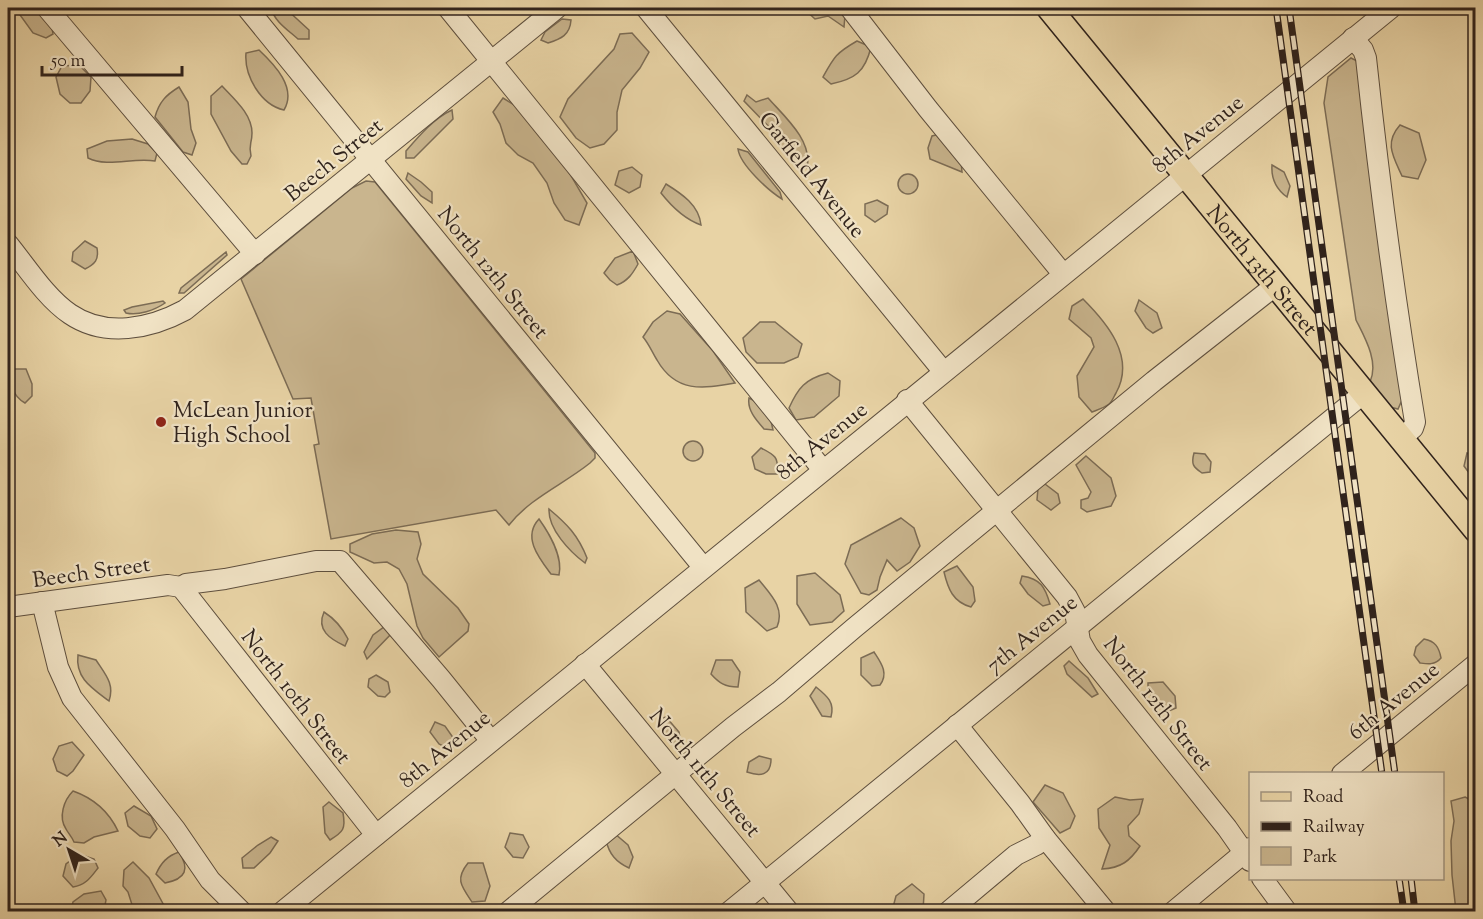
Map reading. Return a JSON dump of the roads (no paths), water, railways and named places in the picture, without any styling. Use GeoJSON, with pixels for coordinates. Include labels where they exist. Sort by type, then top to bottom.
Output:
{"type":"FeatureCollection","features":[{"type":"Feature","properties":{"kind":"main road","name":"North 13th Street"},"geometry":{"type":"LineString","coordinates":[[1049,8],[1476,530]]}},
{"type":"Feature","properties":{"kind":"street"},"geometry":{"type":"LineString","coordinates":[[47,8],[255,254]]}},
{"type":"Feature","properties":{"kind":"street","name":"North 12th Street"},"geometry":{"type":"LineString","coordinates":[[246,8],[703,567]]}},
{"type":"Feature","properties":{"kind":"street"},"geometry":{"type":"LineString","coordinates":[[448,8],[823,470]]}},
{"type":"Feature","properties":{"kind":"street","name":"Beech Street"},"geometry":{"type":"LineString","coordinates":[[8,244],[56,302],[84,322],[98,326],[130,329],[168,320],[185,310],[255,254],[557,8]]}},
{"type":"Feature","properties":{"kind":"street","name":"Garfield Avenue"},"geometry":{"type":"LineString","coordinates":[[646,8],[943,371]]}},
{"type":"Feature","properties":{"kind":"street"},"geometry":{"type":"LineString","coordinates":[[850,8],[928,109],[1063,274]]}},
{"type":"Feature","properties":{"kind":"street","name":"8th Avenue"},"geometry":{"type":"LineString","coordinates":[[284,911],[907,400],[1391,8]]}},
{"type":"Feature","properties":{"kind":"street"},"geometry":{"type":"LineString","coordinates":[[1353,38],[1363,50],[1366,58],[1377,166],[1415,422],[1413,428],[1401,438]]}},
{"type":"Feature","properties":{"kind":"street"},"geometry":{"type":"LineString","coordinates":[[508,912],[779,692],[1154,381],[1276,285]]}},
{"type":"Feature","properties":{"kind":"street","name":"7th Avenue"},"geometry":{"type":"LineString","coordinates":[[729,912],[1364,393]]}},
{"type":"Feature","properties":{"kind":"street","name":"North 12th Street"},"geometry":{"type":"LineString","coordinates":[[907,400],[1067,597],[1075,612],[1080,641],[1088,655],[1249,854]]}},
{"type":"Feature","properties":{"kind":"street","name":"Beech Street"},"geometry":{"type":"LineString","coordinates":[[8,607],[168,585],[181,587],[186,584],[225,579],[316,561],[340,561],[491,741]]}},
{"type":"Feature","properties":{"kind":"street","name":"North 10th Street"},"geometry":{"type":"LineString","coordinates":[[181,587],[376,835]]}},
{"type":"Feature","properties":{"kind":"street"},"geometry":{"type":"LineString","coordinates":[[42,602],[58,667],[72,698],[175,829],[210,880],[242,912]]}},
{"type":"Feature","properties":{"kind":"street","name":"North 11th Street"},"geometry":{"type":"LineString","coordinates":[[585,664],[789,912]]}},
{"type":"Feature","properties":{"kind":"street","name":"6th Avenue"},"geometry":{"type":"LineString","coordinates":[[1344,772],[1476,664]]}},
{"type":"Feature","properties":{"kind":"street"},"geometry":{"type":"LineString","coordinates":[[957,725],[1106,912]]}},
{"type":"Feature","properties":{"kind":"street"},"geometry":{"type":"LineString","coordinates":[[948,912],[1016,855],[1045,838]]}},
{"type":"Feature","properties":{"kind":"street"},"geometry":{"type":"LineString","coordinates":[[1173,912],[1249,854]]}},
{"type":"Feature","properties":{"kind":"street"},"geometry":{"type":"LineString","coordinates":[[1263,880],[1287,912]]}},
{"type":"Feature","properties":{"kind":"railway"},"geometry":{"type":"LineString","coordinates":[[1276,8],[1382,772]]}},
{"type":"Feature","properties":{"kind":"railway"},"geometry":{"type":"LineString","coordinates":[[1289,8],[1395,772]]}},
{"type":"Feature","properties":{"kind":"railway"},"geometry":{"type":"LineString","coordinates":[[1399,880],[1404,912]]}},
{"type":"Feature","properties":{"kind":"railway"},"geometry":{"type":"LineString","coordinates":[[1411,880],[1415,912]]}},
{"type":"Feature","properties":{"kind":"place","name":"McLean Junior High School"},"geometry":{"type":"Point","coordinates":[161,422]}}]}
